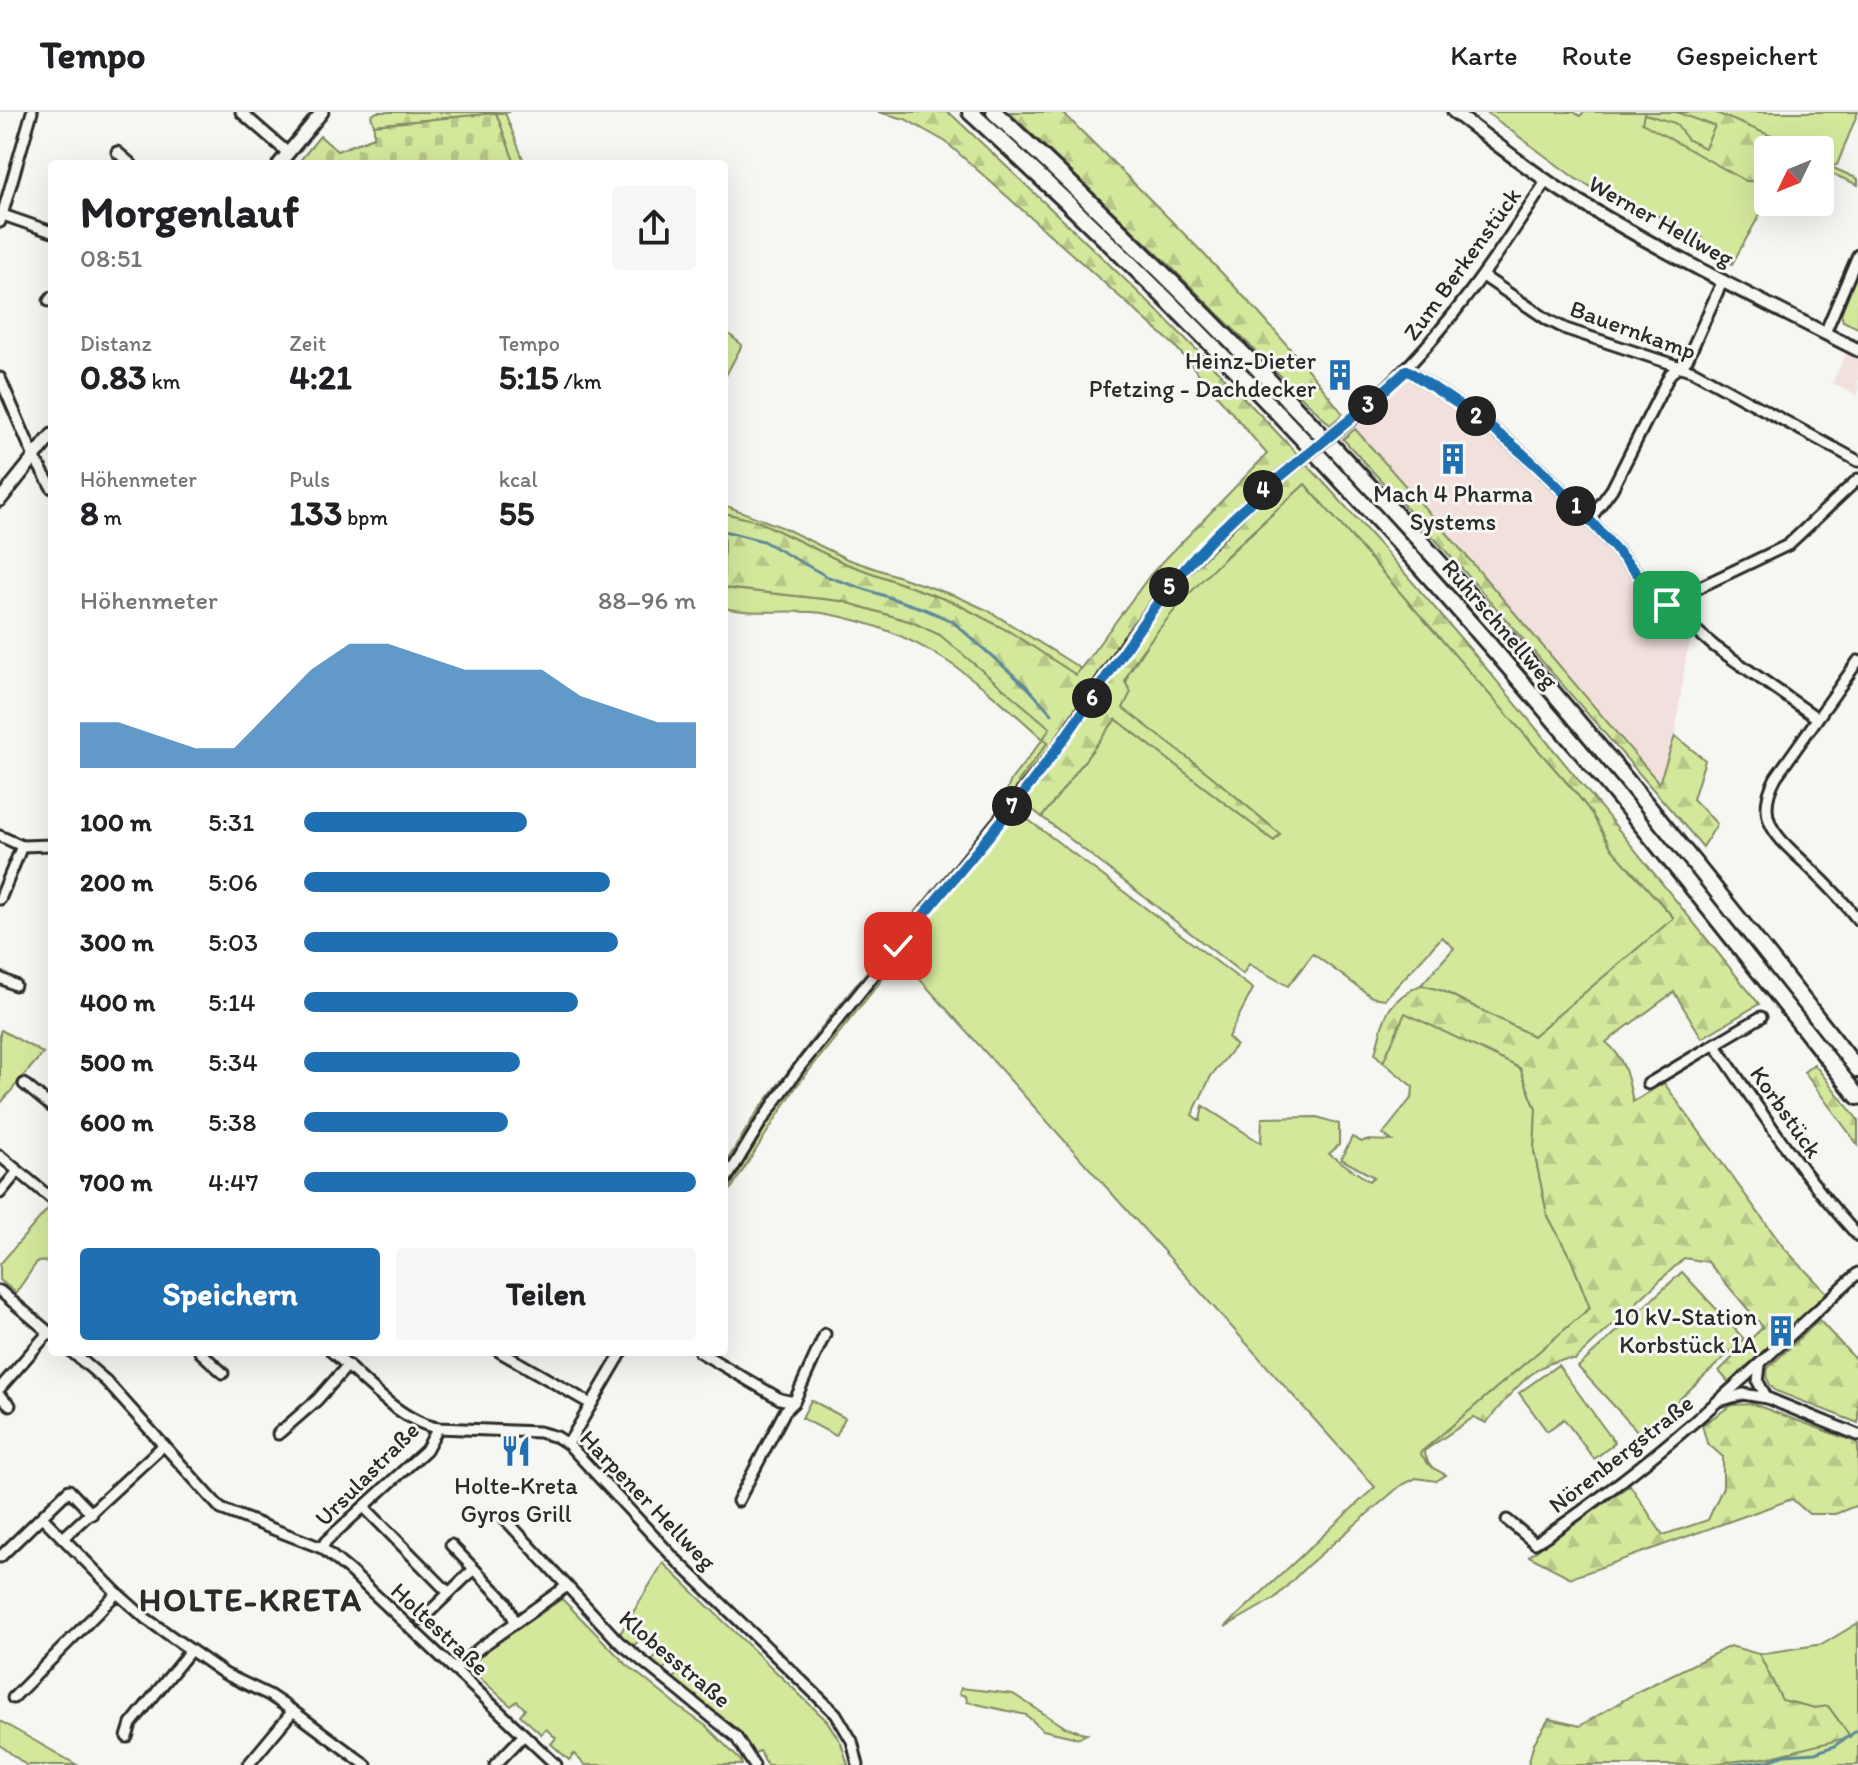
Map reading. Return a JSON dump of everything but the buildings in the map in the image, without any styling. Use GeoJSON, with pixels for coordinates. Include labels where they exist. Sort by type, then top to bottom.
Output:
{"type":"FeatureCollection","features":[{"type":"Feature","properties":{"kind":"highway","name":"Ruhrschnellweg"},"geometry":{"type":"LineString","coordinates":[[994,112],[1233,343],[1446,570],[1662,823],[1858,1070]]}},
{"type":"Feature","properties":{"kind":"highway","name":"Ruhrschnellweg"},"geometry":{"type":"LineString","coordinates":[[971,113],[1205,339],[1328,466],[1449,598],[1623,802],[1858,1097]]}},
{"type":"Feature","properties":{"kind":"main road"},"geometry":{"type":"LineString","coordinates":[[282,160],[322,112]]}},
{"type":"Feature","properties":{"kind":"main road","name":"Werner Hellweg"},"geometry":{"type":"LineString","coordinates":[[1454,112],[1591,208],[1858,350]]}},
{"type":"Feature","properties":{"kind":"main road"},"geometry":{"type":"LineString","coordinates":[[0,500],[48,440]]}},
{"type":"Feature","properties":{"kind":"street"},"geometry":{"type":"LineString","coordinates":[[32,112],[1,217],[48,231]]}},
{"type":"Feature","properties":{"kind":"street"},"geometry":{"type":"LineString","coordinates":[[241,112],[288,153]]}},
{"type":"Feature","properties":{"kind":"street"},"geometry":{"type":"LineString","coordinates":[[117,152],[126,160]]}},
{"type":"Feature","properties":{"kind":"street","name":"Zum Berkenstück"},"geometry":{"type":"LineString","coordinates":[[728,1176],[799,1068],[1057,748],[1160,598],[1215,536],[1407,370],[1445,327],[1483,276],[1547,180]]}},
{"type":"Feature","properties":{"kind":"street"},"geometry":{"type":"LineString","coordinates":[[1825,333],[1858,255]]}},
{"type":"Feature","properties":{"kind":"street","name":"Bauernkamp"},"geometry":{"type":"LineString","coordinates":[[1483,276],[1566,329],[1681,366],[1858,461]]}},
{"type":"Feature","properties":{"kind":"street"},"geometry":{"type":"LineString","coordinates":[[1590,519],[1612,489],[1670,374],[1687,360],[1723,280]]}},
{"type":"Feature","properties":{"kind":"street"},"geometry":{"type":"LineString","coordinates":[[1407,370],[1494,429],[1547,475],[1667,605],[1714,646],[1817,718]]}},
{"type":"Feature","properties":{"kind":"street"},"geometry":{"type":"LineString","coordinates":[[0,378],[34,457],[48,481]]}},
{"type":"Feature","properties":{"kind":"street"},"geometry":{"type":"LineString","coordinates":[[1667,605],[1788,545],[1858,479]]}},
{"type":"Feature","properties":{"kind":"street"},"geometry":{"type":"LineString","coordinates":[[1858,661],[1770,788],[1767,813],[1776,836],[1784,846],[1829,887],[1858,920]]}},
{"type":"Feature","properties":{"kind":"street"},"geometry":{"type":"LineString","coordinates":[[0,836],[22,846],[48,845]]}},
{"type":"Feature","properties":{"kind":"street"},"geometry":{"type":"LineString","coordinates":[[0,899],[22,846]]}},
{"type":"Feature","properties":{"kind":"street"},"geometry":{"type":"LineString","coordinates":[[0,978],[15,985]]}},
{"type":"Feature","properties":{"kind":"street"},"geometry":{"type":"LineString","coordinates":[[1648,1084],[1761,1017]]}},
{"type":"Feature","properties":{"kind":"street","name":"Korbstück"},"geometry":{"type":"LineString","coordinates":[[1715,1044],[1790,1155],[1827,1203],[1858,1236]]}},
{"type":"Feature","properties":{"kind":"street"},"geometry":{"type":"LineString","coordinates":[[24,1084],[48,1104]]}},
{"type":"Feature","properties":{"kind":"street"},"geometry":{"type":"LineString","coordinates":[[0,1156],[48,1196]]}},
{"type":"Feature","properties":{"kind":"street"},"geometry":{"type":"LineString","coordinates":[[0,1193],[18,1171]]}},
{"type":"Feature","properties":{"kind":"street"},"geometry":{"type":"LineString","coordinates":[[1720,1401],[1858,1273]]}},
{"type":"Feature","properties":{"kind":"street"},"geometry":{"type":"LineString","coordinates":[[0,1291],[48,1332]]}},
{"type":"Feature","properties":{"kind":"street"},"geometry":{"type":"LineString","coordinates":[[738,1501],[785,1411],[794,1402],[825,1334]]}},
{"type":"Feature","properties":{"kind":"street"},"geometry":{"type":"LineString","coordinates":[[0,1388],[48,1336]]}},
{"type":"Feature","properties":{"kind":"street","name":"Holtestraße"},"geometry":{"type":"LineString","coordinates":[[77,1356],[106,1381],[221,1509],[322,1548],[556,1765]]}},
{"type":"Feature","properties":{"kind":"street"},"geometry":{"type":"LineString","coordinates":[[213,1356],[223,1373]]}},
{"type":"Feature","properties":{"kind":"street","name":"Harpener Hellweg"},"geometry":{"type":"LineString","coordinates":[[337,1356],[415,1422],[438,1428],[539,1432],[568,1444],[674,1558],[836,1714],[852,1741],[858,1765]]}},
{"type":"Feature","properties":{"kind":"street"},"geometry":{"type":"LineString","coordinates":[[507,1356],[591,1404]]}},
{"type":"Feature","properties":{"kind":"street"},"geometry":{"type":"LineString","coordinates":[[568,1444],[620,1356]]}},
{"type":"Feature","properties":{"kind":"street"},"geometry":{"type":"LineString","coordinates":[[707,1356],[780,1399],[794,1402]]}},
{"type":"Feature","properties":{"kind":"street"},"geometry":{"type":"LineString","coordinates":[[278,1434],[317,1400],[348,1365]]}},
{"type":"Feature","properties":{"kind":"street"},"geometry":{"type":"LineString","coordinates":[[1760,1365],[1758,1382],[1767,1398]]}},
{"type":"Feature","properties":{"kind":"street","name":"Nörenbergstraße"},"geometry":{"type":"LineString","coordinates":[[1507,1520],[1535,1543],[1653,1457],[1720,1401],[1743,1394],[1767,1398],[1858,1435]]}},
{"type":"Feature","properties":{"kind":"street"},"geometry":{"type":"LineString","coordinates":[[0,1396],[10,1405]]}},
{"type":"Feature","properties":{"kind":"street","name":"Ursulastraße"},"geometry":{"type":"LineString","coordinates":[[322,1548],[426,1450],[438,1428]]}},
{"type":"Feature","properties":{"kind":"street"},"geometry":{"type":"LineString","coordinates":[[63,1538],[164,1445]]}},
{"type":"Feature","properties":{"kind":"street"},"geometry":{"type":"LineString","coordinates":[[0,1557],[69,1490],[92,1514]]}},
{"type":"Feature","properties":{"kind":"street"},"geometry":{"type":"LineString","coordinates":[[364,1507],[449,1593]]}},
{"type":"Feature","properties":{"kind":"street"},"geometry":{"type":"LineString","coordinates":[[42,1517],[117,1593],[190,1651],[240,1683],[269,1695],[366,1765]]}},
{"type":"Feature","properties":{"kind":"street","name":"Klobesstraße"},"geometry":{"type":"LineString","coordinates":[[505,1519],[638,1659],[736,1737],[754,1765]]}},
{"type":"Feature","properties":{"kind":"street"},"geometry":{"type":"LineString","coordinates":[[451,1545],[506,1602],[515,1622]]}},
{"type":"Feature","properties":{"kind":"street"},"geometry":{"type":"LineString","coordinates":[[421,1620],[474,1569]]}},
{"type":"Feature","properties":{"kind":"street"},"geometry":{"type":"LineString","coordinates":[[455,1669],[567,1586]]}},
{"type":"Feature","properties":{"kind":"street"},"geometry":{"type":"LineString","coordinates":[[13,1698],[117,1593]]}},
{"type":"Feature","properties":{"kind":"street"},"geometry":{"type":"LineString","coordinates":[[127,1737],[131,1724],[190,1651]]}},
{"type":"Feature","properties":{"kind":"street"},"geometry":{"type":"LineString","coordinates":[[248,1765],[293,1711]]}},
{"type":"Feature","properties":{"kind":"street"},"geometry":{"type":"LineString","coordinates":[[495,1765],[524,1735]]}},
{"type":"Feature","properties":{"kind":"shaded area"},"geometry":{"type":"Polygon","coordinates":[[[1848,350],[1858,355],[1858,396],[1832,383],[1848,350]]]}},
{"type":"Feature","properties":{"kind":"shaded area"},"geometry":{"type":"Polygon","coordinates":[[[1407,370],[1517,448],[1695,629],[1686,656],[1675,736],[1660,784],[1349,422],[1407,370]]]}},
{"type":"Feature","properties":{"kind":"green space"},"geometry":{"type":"Polygon","coordinates":[[[377,112],[510,112],[374,125],[371,116],[377,112]]]}},
{"type":"Feature","properties":{"kind":"green space"},"geometry":{"type":"Polygon","coordinates":[[[878,112],[947,112],[953,116],[1204,357],[1408,577],[1586,789],[1759,1004],[1702,1038],[1674,992],[1606,1042],[1622,1062],[1633,1102],[1664,1083],[1784,1248],[1827,1293],[1730,1384],[1719,1371],[1763,1327],[1708,1262],[1684,1258],[1575,1360],[1561,1360],[1536,1370],[1486,1423],[1474,1417],[1424,1451],[1429,1465],[1420,1453],[1590,1308],[1571,1259],[1547,1214],[1534,1151],[1536,1109],[1520,1068],[1405,1013],[1383,1062],[1375,1054],[1388,1012],[1400,998],[1421,985],[1443,991],[1533,1036],[1674,918],[1612,849],[1576,793],[1305,484],[1193,590],[1144,648],[1125,682],[1131,692],[1123,708],[1280,834],[1274,841],[1116,719],[1042,817],[1024,803],[1018,782],[1048,742],[1043,739],[1050,728],[940,635],[912,622],[842,601],[728,588],[728,514],[760,522],[844,563],[955,603],[1010,632],[1076,675],[1151,574],[1267,454],[1175,346],[946,142],[905,119],[878,112]]]}},
{"type":"Feature","properties":{"kind":"green space"},"geometry":{"type":"Polygon","coordinates":[[[1009,112],[1062,112],[1243,296],[1343,414],[1330,425],[1009,112]]]}},
{"type":"Feature","properties":{"kind":"green space"},"geometry":{"type":"Polygon","coordinates":[[[1486,112],[1574,112],[1580,116],[1584,112],[1858,112],[1837,165],[1834,165],[1834,136],[1754,136],[1754,216],[1759,216],[1732,264],[1699,247],[1702,238],[1646,210],[1644,215],[1576,179],[1486,112]]]}},
{"type":"Feature","properties":{"kind":"green space"},"geometry":{"type":"Polygon","coordinates":[[[1676,112],[1714,112],[1771,136],[1754,136],[1754,181],[1746,181],[1642,123],[1644,114],[1675,123],[1688,140],[1705,148],[1715,126],[1676,112]]]}},
{"type":"Feature","properties":{"kind":"green space"},"geometry":{"type":"Polygon","coordinates":[[[496,113],[505,113],[523,160],[514,160],[496,113]]]}},
{"type":"Feature","properties":{"kind":"green space"},"geometry":{"type":"Polygon","coordinates":[[[496,113],[514,160],[301,160],[320,136],[337,151],[374,137],[374,125],[496,113]]]}},
{"type":"Feature","properties":{"kind":"green space"},"geometry":{"type":"Polygon","coordinates":[[[1834,168],[1858,179],[1858,185],[1834,174],[1834,168]]]}},
{"type":"Feature","properties":{"kind":"green space"},"geometry":{"type":"Polygon","coordinates":[[[1858,271],[1858,328],[1843,321],[1841,314],[1858,271]]]}},
{"type":"Feature","properties":{"kind":"green space"},"geometry":{"type":"Polygon","coordinates":[[[728,333],[742,345],[728,371],[728,333]]]}},
{"type":"Feature","properties":{"kind":"green space"},"geometry":{"type":"Polygon","coordinates":[[[1355,429],[1659,783],[1675,736],[1705,760],[1693,799],[1717,824],[1703,847],[1463,570],[1343,439],[1355,429]]]}},
{"type":"Feature","properties":{"kind":"green space"},"geometry":{"type":"Polygon","coordinates":[[[1305,484],[1576,793],[1612,849],[1674,918],[1533,1036],[1443,991],[1421,985],[1454,948],[1442,937],[1385,999],[1372,997],[1313,954],[1288,986],[1249,964],[1243,974],[1042,817],[1116,719],[1274,841],[1280,834],[1209,774],[1122,709],[1128,674],[1189,591],[1305,484]]]}},
{"type":"Feature","properties":{"kind":"green space"},"geometry":{"type":"Polygon","coordinates":[[[728,507],[784,528],[847,559],[956,596],[989,611],[1080,668],[1076,675],[1010,632],[955,603],[844,563],[760,522],[728,514],[728,507]]]}},
{"type":"Feature","properties":{"kind":"green space"},"geometry":{"type":"Polygon","coordinates":[[[728,588],[842,601],[912,622],[940,635],[1051,728],[1048,742],[1018,782],[1022,805],[1018,812],[1253,989],[1228,1037],[1236,1045],[1211,1076],[1192,1115],[1200,1121],[1203,1106],[1261,1143],[1262,1118],[1317,1117],[1339,1124],[1339,1145],[1329,1154],[1369,1181],[1374,1177],[1341,1159],[1352,1137],[1362,1142],[1392,1141],[1383,1134],[1412,1097],[1413,1087],[1383,1062],[1405,1012],[1520,1068],[1536,1109],[1534,1151],[1547,1214],[1571,1259],[1590,1308],[1421,1453],[1433,1468],[1446,1475],[1436,1481],[1416,1478],[1400,1486],[1307,1566],[1275,1598],[1225,1627],[1375,1487],[900,957],[796,1087],[728,1194],[728,1159],[755,1115],[821,1028],[1000,808],[1011,780],[1043,739],[970,677],[919,645],[891,632],[828,614],[728,608],[728,588]]]}},
{"type":"Feature","properties":{"kind":"green space"},"geometry":{"type":"Polygon","coordinates":[[[0,1032],[43,1053],[0,1104],[0,1032]]]}},
{"type":"Feature","properties":{"kind":"green space"},"geometry":{"type":"Polygon","coordinates":[[[1814,1064],[1858,1120],[1858,1145],[1804,1072],[1814,1064]]]}},
{"type":"Feature","properties":{"kind":"green space"},"geometry":{"type":"Polygon","coordinates":[[[48,1209],[48,1261],[37,1262],[16,1293],[0,1280],[0,1264],[48,1209]]]}},
{"type":"Feature","properties":{"kind":"green space"},"geometry":{"type":"Polygon","coordinates":[[[1682,1272],[1744,1339],[1641,1435],[1578,1367],[1682,1272]]]}},
{"type":"Feature","properties":{"kind":"green space"},"geometry":{"type":"Polygon","coordinates":[[[1819,1320],[1858,1362],[1858,1423],[1776,1391],[1768,1381],[1768,1368],[1819,1320]]]}},
{"type":"Feature","properties":{"kind":"green space"},"geometry":{"type":"Polygon","coordinates":[[[1558,1365],[1615,1443],[1594,1459],[1564,1419],[1547,1431],[1519,1393],[1558,1365]]]}},
{"type":"Feature","properties":{"kind":"green space"},"geometry":{"type":"Polygon","coordinates":[[[811,1400],[845,1418],[836,1436],[802,1418],[811,1400]]]}},
{"type":"Feature","properties":{"kind":"green space"},"geometry":{"type":"Polygon","coordinates":[[[1753,1404],[1858,1443],[1858,1505],[1835,1514],[1809,1514],[1792,1499],[1571,1578],[1529,1556],[1630,1485],[1663,1535],[1708,1520],[1723,1487],[1723,1457],[1707,1443],[1702,1425],[1732,1405],[1753,1404]]]}},
{"type":"Feature","properties":{"kind":"green space"},"geometry":{"type":"Polygon","coordinates":[[[663,1563],[827,1721],[841,1743],[848,1765],[767,1765],[760,1751],[754,1753],[734,1729],[673,1680],[683,1664],[672,1657],[662,1672],[650,1664],[659,1651],[642,1638],[631,1648],[618,1637],[663,1563]]]}},
{"type":"Feature","properties":{"kind":"green space"},"geometry":{"type":"Polygon","coordinates":[[[562,1599],[626,1664],[706,1726],[742,1765],[585,1765],[574,1754],[569,1760],[551,1744],[556,1738],[546,1729],[541,1734],[520,1715],[525,1709],[517,1701],[511,1706],[469,1668],[483,1653],[562,1599]]]}},
{"type":"Feature","properties":{"kind":"green space"},"geometry":{"type":"Polygon","coordinates":[[[1858,1623],[1858,1765],[1703,1765],[1850,1736],[1828,1706],[1815,1708],[1781,1700],[1759,1654],[1823,1644],[1858,1623]]]}},
{"type":"Feature","properties":{"kind":"green space"},"geometry":{"type":"Polygon","coordinates":[[[1730,1646],[1759,1654],[1782,1700],[1815,1708],[1828,1706],[1850,1737],[1771,1757],[1703,1765],[1528,1765],[1534,1743],[1549,1719],[1580,1726],[1639,1691],[1730,1646]]]}},
{"type":"Feature","properties":{"kind":"green space"},"geometry":{"type":"Polygon","coordinates":[[[961,1688],[1013,1694],[1065,1727],[1087,1734],[1078,1738],[1043,1730],[1026,1715],[967,1702],[966,1696],[959,1694],[961,1688]]]}},
{"type":"Feature","properties":{"kind":"green space"},"geometry":{"type":"Polygon","coordinates":[[[0,1721],[77,1765],[26,1765],[0,1745],[0,1721]]]}},
{"type":"Feature","properties":{"kind":"waterway"},"geometry":{"type":"LineString","coordinates":[[728,532],[763,541],[828,577],[952,621],[1027,687],[1052,714]]}},
{"type":"Feature","properties":{"kind":"waterway"},"geometry":{"type":"LineString","coordinates":[[1730,1765],[1815,1753],[1834,1746],[1858,1730]]}},
{"type":"Feature","properties":{"kind":"place","name":"Heinz-Dieter Pfetzing - Dachdecker"},"geometry":{"type":"Point","coordinates":[1340,375]}},
{"type":"Feature","properties":{"kind":"place","name":"Mach 4 Pharma Systems"},"geometry":{"type":"Point","coordinates":[1453,459]}},
{"type":"Feature","properties":{"kind":"place","name":"10 kV-Station Korbstück 1A"},"geometry":{"type":"Point","coordinates":[1781,1331]}},
{"type":"Feature","properties":{"kind":"place","name":"Holte-Kreta Gyros Grill"},"geometry":{"type":"Point","coordinates":[516,1451]}},
{"type":"Feature","properties":{"kind":"district","name":"HOLTE-KRETA"},"geometry":{"type":"Point","coordinates":[251,1600]}},
{"type":"Feature","properties":{"kind":"route"},"geometry":{"type":"LineString","coordinates":[[898,946],[1057,748],[1127,642],[1199,552],[1254,498],[1349,422],[1407,370],[1494,429],[1547,475],[1667,605]]}}]}
